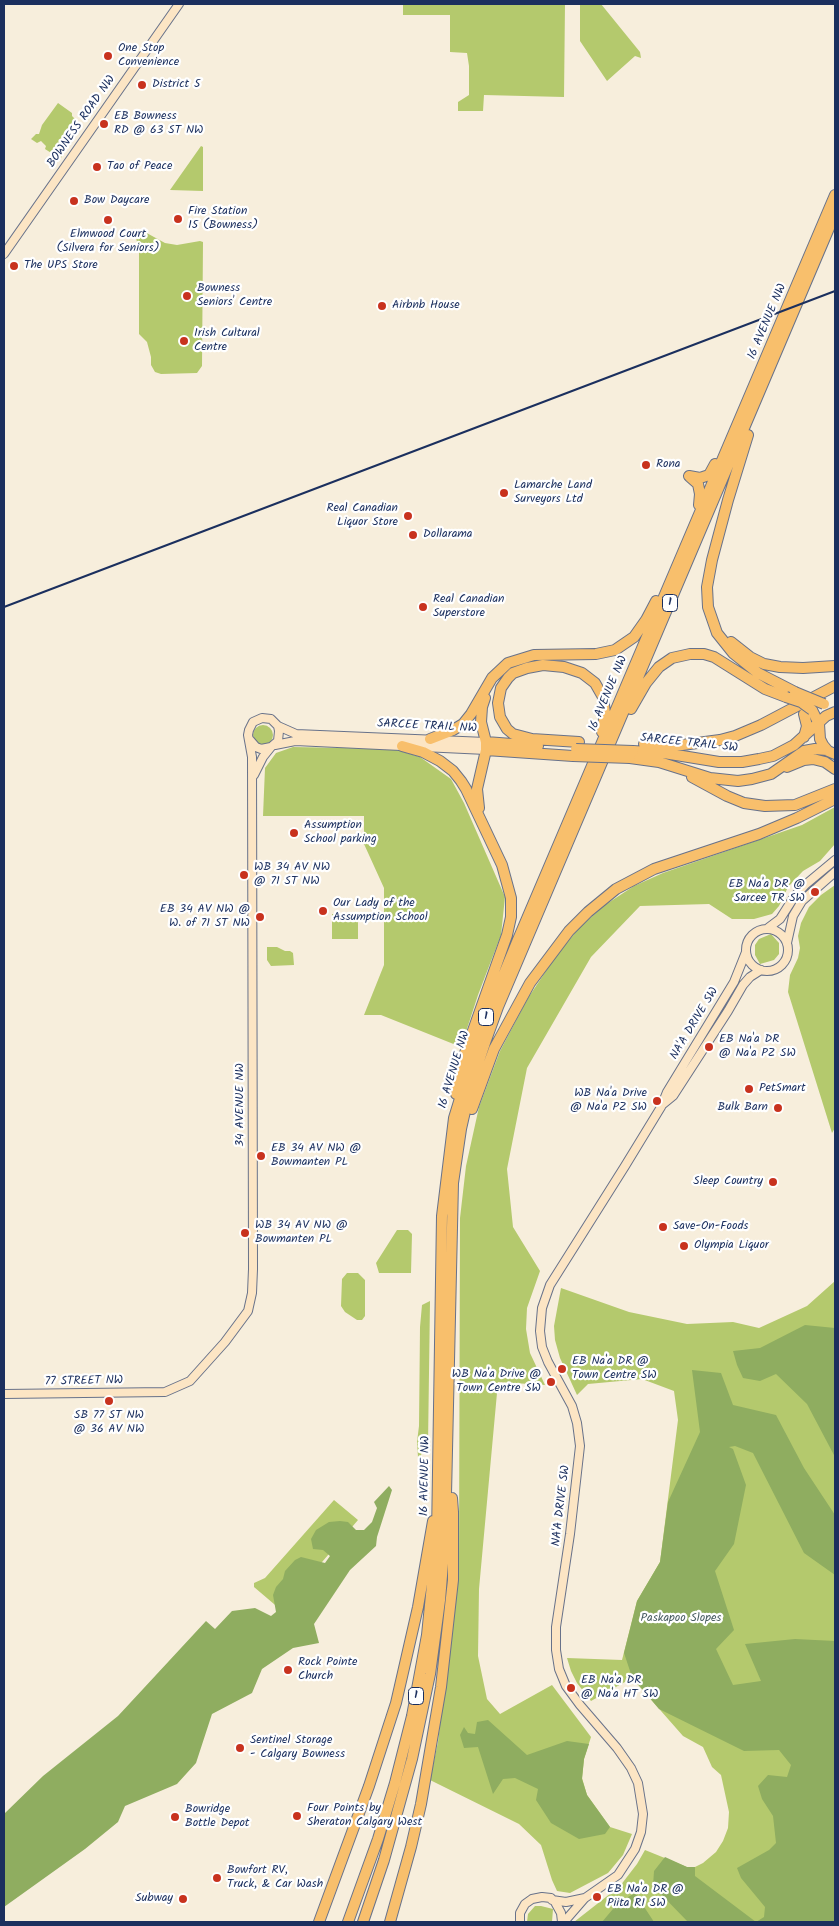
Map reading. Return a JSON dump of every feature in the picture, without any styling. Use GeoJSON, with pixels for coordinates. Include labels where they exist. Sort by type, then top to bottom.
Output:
{"type":"FeatureCollection","features":[{"type":"Feature","properties":{"kind":"highway","name":"16 AVENUE NW"},"geometry":{"type":"LineString","coordinates":[[348,1922],[393,1791],[418,1686],[427,1635],[443,1461],[453,1183],[463,1120],[476,1068],[498,1007],[692,531],[835,195]]}},
{"type":"Feature","properties":{"kind":"highway","name":"16 AVENUE NW"},"geometry":{"type":"LineString","coordinates":[[363,1922],[384,1860],[406,1784],[430,1674],[444,1557],[442,1216],[454,1118],[482,1027],[835,214]]}},
{"type":"Feature","properties":{"kind":"highway"},"geometry":{"type":"LineString","coordinates":[[777,351],[728,500],[712,560],[707,593],[708,607],[712,622],[719,636],[729,649],[785,696],[835,707]]}},
{"type":"Feature","properties":{"kind":"highway"},"geometry":{"type":"LineString","coordinates":[[430,740],[463,724],[472,714],[492,678],[508,663],[542,654],[606,652],[628,642],[646,620],[692,531],[700,492],[698,484],[689,476],[700,478],[710,474],[741,404],[756,381]]}},
{"type":"Feature","properties":{"kind":"highway"},"geometry":{"type":"LineString","coordinates":[[707,593],[714,616],[721,630],[736,648],[750,657],[764,664],[780,667],[835,666]]}},
{"type":"Feature","properties":{"kind":"highway"},"geometry":{"type":"LineString","coordinates":[[597,765],[646,683],[659,667],[675,657],[694,654],[711,656],[758,685],[801,702],[819,724],[821,742],[831,752]]}},
{"type":"Feature","properties":{"kind":"highway"},"geometry":{"type":"LineString","coordinates":[[597,765],[605,713],[603,696],[592,680],[576,671],[550,665],[527,668],[513,673],[501,688],[498,703],[500,717],[507,729],[513,734],[576,749],[633,751],[720,740],[761,725],[835,686]]}},
{"type":"Feature","properties":{"kind":"highway"},"geometry":{"type":"LineString","coordinates":[[491,842],[480,815],[477,798],[478,782],[486,746],[482,729],[482,707],[492,678]]}},
{"type":"Feature","properties":{"kind":"highway"},"geometry":{"type":"LineString","coordinates":[[803,738],[807,726],[808,712]]}},
{"type":"Feature","properties":{"kind":"highway","name":"SARCEE TRAIL SW"},"geometry":{"type":"LineString","coordinates":[[576,749],[664,753],[713,762],[742,762],[773,756],[803,738],[828,715],[835,712]]}},
{"type":"Feature","properties":{"kind":"highway"},"geometry":{"type":"LineString","coordinates":[[402,746],[432,756],[452,771],[466,789],[508,880],[511,898],[511,917],[507,935],[458,1070],[454,1118]]}},
{"type":"Feature","properties":{"kind":"highway","name":"SARCEE TRAIL NW"},"geometry":{"type":"LineString","coordinates":[[486,746],[576,749]]}},
{"type":"Feature","properties":{"kind":"highway","name":"SARCEE TRAIL SW"},"geometry":{"type":"LineString","coordinates":[[633,751],[650,760],[710,778],[730,781],[752,779],[774,772],[802,751],[813,749],[831,752]]}},
{"type":"Feature","properties":{"kind":"highway"},"geometry":{"type":"LineString","coordinates":[[774,772],[801,760],[810,759],[823,761],[835,769]]}},
{"type":"Feature","properties":{"kind":"highway"},"geometry":{"type":"LineString","coordinates":[[669,765],[727,796],[753,805],[795,805],[835,790]]}},
{"type":"Feature","properties":{"kind":"highway"},"geometry":{"type":"LineString","coordinates":[[451,1243],[460,1159],[471,1112],[482,1078],[494,1049],[530,983],[569,931],[588,912],[616,890],[639,876],[670,862],[767,831],[835,799]]}},
{"type":"Feature","properties":{"kind":"highway"},"geometry":{"type":"LineString","coordinates":[[319,1922],[370,1786],[401,1685],[418,1607],[443,1461]]}},
{"type":"Feature","properties":{"kind":"highway"},"geometry":{"type":"LineString","coordinates":[[390,1922],[421,1804],[448,1627],[454,1550],[453,1512],[443,1461]]}},
{"type":"Feature","properties":{"kind":"street","name":"BOWNESS ROAD NW"},"geometry":{"type":"LineString","coordinates":[[4,254],[179,4]]}},
{"type":"Feature","properties":{"kind":"street"},"geometry":{"type":"LineString","coordinates":[[257,719],[271,719],[278,726],[279,736],[273,746],[256,747],[248,735],[250,726],[257,719]]}},
{"type":"Feature","properties":{"kind":"street","name":"SARCEE TRAIL NW"},"geometry":{"type":"LineString","coordinates":[[278,726],[296,734],[430,740],[486,746]]}},
{"type":"Feature","properties":{"kind":"street","name":"34 AVENUE NW"},"geometry":{"type":"LineString","coordinates":[[165,1392],[190,1381],[206,1364],[244,1318],[248,1311],[252,1293],[252,757],[250,740]]}},
{"type":"Feature","properties":{"kind":"street","name":"SARCEE TRAIL NW"},"geometry":{"type":"LineString","coordinates":[[273,746],[295,741],[402,746],[486,746]]}},
{"type":"Feature","properties":{"kind":"street","name":"34 AVENUE NW"},"geometry":{"type":"LineString","coordinates":[[252,780],[263,757],[273,746]]}},
{"type":"Feature","properties":{"kind":"street"},"geometry":{"type":"LineString","coordinates":[[831,752],[835,759]]}},
{"type":"Feature","properties":{"kind":"street"},"geometry":{"type":"LineString","coordinates":[[768,928],[780,919],[794,897],[835,860]]}},
{"type":"Feature","properties":{"kind":"street"},"geometry":{"type":"LineString","coordinates":[[787,943],[779,932],[768,928],[760,929],[750,936],[746,944],[746,952],[752,964],[761,970],[771,971],[783,964],[788,954],[787,943],[793,916],[802,901],[835,872]]}},
{"type":"Feature","properties":{"kind":"street","name":"NA'A DRIVE SW"},"geometry":{"type":"LineString","coordinates":[[563,1922],[585,1898],[607,1884],[628,1862],[638,1841],[643,1814],[638,1784],[631,1768],[566,1686],[556,1650],[556,1627],[580,1454],[572,1406],[545,1354],[540,1331],[540,1315],[550,1285],[660,1107],[667,1092],[734,982],[746,952]]}},
{"type":"Feature","properties":{"kind":"street","name":"NA'A DRIVE SW"},"geometry":{"type":"LineString","coordinates":[[660,1107],[673,1096],[743,985],[761,970]]}},
{"type":"Feature","properties":{"kind":"street","name":"77 STREET NW"},"geometry":{"type":"LineString","coordinates":[[4,1394],[165,1392]]}},
{"type":"Feature","properties":{"kind":"street","name":"NA'A DRIVE SW"},"geometry":{"type":"LineString","coordinates":[[519,1921],[523,1907],[532,1899],[546,1898],[566,1902],[585,1898]]}},
{"type":"Feature","properties":{"kind":"street"},"geometry":{"type":"LineString","coordinates":[[552,1900],[560,1909],[563,1922]]}},
{"type":"Feature","properties":{"kind":"green space"},"geometry":{"type":"Polygon","coordinates":[[[403,4],[565,4],[564,97],[484,95],[483,111],[458,111],[458,102],[469,95],[469,66],[467,53],[450,52],[450,15],[403,15],[403,4]]]}},
{"type":"Feature","properties":{"kind":"green space"},"geometry":{"type":"Polygon","coordinates":[[[580,4],[601,4],[640,52],[641,58],[635,56],[607,81],[580,41],[580,4]]]}},
{"type":"Feature","properties":{"kind":"green space"},"geometry":{"type":"Polygon","coordinates":[[[58,103],[72,113],[72,116],[80,124],[72,134],[74,136],[66,148],[64,146],[59,151],[62,157],[59,158],[45,149],[46,146],[41,141],[37,143],[31,139],[36,134],[39,134],[42,125],[58,103]]]}},
{"type":"Feature","properties":{"kind":"green space"},"geometry":{"type":"Polygon","coordinates":[[[201,146],[203,147],[203,191],[170,190],[201,146]]]}},
{"type":"Feature","properties":{"kind":"green space"},"geometry":{"type":"Polygon","coordinates":[[[143,231],[165,243],[177,245],[203,242],[202,366],[197,373],[161,374],[155,372],[151,365],[147,342],[139,334],[139,253],[136,237],[143,231]]]}},
{"type":"Feature","properties":{"kind":"green space"},"geometry":{"type":"Polygon","coordinates":[[[263,725],[270,728],[273,735],[270,742],[263,745],[256,742],[253,735],[256,728],[263,725]]]}},
{"type":"Feature","properties":{"kind":"green space"},"geometry":{"type":"Polygon","coordinates":[[[293,747],[393,749],[420,757],[451,779],[464,803],[505,897],[501,935],[461,1047],[381,1015],[364,1015],[384,965],[384,888],[364,844],[364,816],[263,816],[265,768],[276,753],[293,747]]]}},
{"type":"Feature","properties":{"kind":"green space"},"geometry":{"type":"Polygon","coordinates":[[[835,807],[835,844],[820,861],[803,871],[788,887],[779,906],[772,914],[754,919],[732,919],[709,904],[640,906],[591,957],[527,1068],[507,1169],[513,1227],[540,1271],[527,1308],[526,1329],[530,1353],[545,1385],[498,1382],[479,1589],[478,1656],[487,1699],[500,1714],[552,1685],[591,1737],[584,1759],[582,1778],[587,1795],[610,1827],[632,1834],[623,1855],[608,1873],[570,1893],[557,1891],[541,1845],[519,1824],[430,1780],[438,1742],[459,1557],[460,1218],[466,1166],[479,1107],[500,1051],[528,998],[556,956],[580,927],[605,905],[634,886],[663,873],[802,825],[835,807]]]}},
{"type":"Feature","properties":{"kind":"green space"},"geometry":{"type":"Polygon","coordinates":[[[835,885],[835,1128],[832,1133],[788,992],[790,975],[798,958],[800,948],[798,936],[801,923],[809,907],[835,885]]]}},
{"type":"Feature","properties":{"kind":"green space"},"geometry":{"type":"Polygon","coordinates":[[[332,914],[358,915],[358,939],[332,939],[332,914]]]}},
{"type":"Feature","properties":{"kind":"green space"},"geometry":{"type":"Polygon","coordinates":[[[771,934],[779,943],[779,954],[774,960],[760,964],[755,955],[755,945],[759,939],[771,934]]]}},
{"type":"Feature","properties":{"kind":"green space"},"geometry":{"type":"Polygon","coordinates":[[[267,947],[277,947],[293,953],[294,965],[271,966],[267,960],[267,947]]]}},
{"type":"Feature","properties":{"kind":"green space"},"geometry":{"type":"Polygon","coordinates":[[[397,1230],[408,1230],[412,1234],[411,1273],[379,1273],[376,1263],[397,1230]]]}},
{"type":"Feature","properties":{"kind":"green space"},"geometry":{"type":"Polygon","coordinates":[[[347,1273],[358,1273],[365,1280],[365,1316],[362,1320],[357,1320],[345,1312],[341,1306],[342,1279],[347,1273]]]}},
{"type":"Feature","properties":{"kind":"green space"},"geometry":{"type":"Polygon","coordinates":[[[835,1281],[835,1922],[574,1922],[620,1886],[645,1850],[687,1867],[695,1867],[703,1863],[716,1852],[723,1841],[728,1828],[729,1812],[721,1775],[712,1767],[703,1747],[683,1736],[632,1678],[591,1701],[577,1683],[571,1671],[567,1658],[622,1660],[637,1601],[660,1562],[678,1420],[674,1391],[642,1379],[588,1384],[577,1395],[560,1358],[555,1340],[554,1326],[561,1288],[629,1312],[687,1324],[733,1322],[759,1328],[807,1306],[835,1281]]]}},
{"type":"Feature","properties":{"kind":"green space"},"geometry":{"type":"Polygon","coordinates":[[[430,1301],[428,1444],[423,1444],[421,1456],[418,1457],[420,1327],[422,1305],[430,1301]]]}},
{"type":"Feature","properties":{"kind":"green space"},"geometry":{"type":"Polygon","coordinates":[[[805,1325],[835,1328],[835,1457],[807,1404],[776,1374],[760,1381],[743,1378],[733,1351],[760,1348],[805,1325]]]}},
{"type":"Feature","properties":{"kind":"green space","name":"Paskapoo Slopes"},"geometry":{"type":"Polygon","coordinates":[[[692,1370],[721,1373],[733,1405],[776,1415],[804,1468],[835,1515],[835,1575],[804,1553],[753,1453],[735,1446],[729,1447],[733,1449],[746,1485],[734,1544],[715,1571],[734,1630],[716,1649],[733,1685],[761,1681],[745,1644],[795,1639],[835,1641],[835,1922],[756,1922],[764,1917],[765,1907],[741,1878],[737,1868],[769,1850],[776,1843],[773,1816],[762,1799],[758,1786],[768,1775],[787,1777],[791,1765],[779,1750],[744,1751],[659,1709],[632,1677],[624,1653],[637,1601],[660,1562],[668,1502],[700,1432],[692,1370]]]}},
{"type":"Feature","properties":{"kind":"green space"},"geometry":{"type":"Polygon","coordinates":[[[389,1486],[392,1490],[377,1537],[376,1546],[350,1570],[314,1624],[319,1643],[293,1648],[262,1669],[252,1693],[212,1714],[196,1763],[177,1784],[125,1806],[118,1822],[85,1849],[4,1907],[4,1814],[43,1776],[118,1716],[206,1621],[215,1629],[232,1611],[255,1608],[271,1616],[276,1612],[273,1595],[276,1587],[283,1579],[285,1571],[295,1560],[301,1557],[325,1563],[330,1556],[323,1550],[313,1549],[311,1539],[316,1530],[329,1522],[340,1521],[348,1522],[356,1530],[364,1530],[372,1522],[377,1508],[374,1502],[389,1486]]]}},
{"type":"Feature","properties":{"kind":"green space"},"geometry":{"type":"Polygon","coordinates":[[[334,1500],[358,1520],[281,1610],[254,1587],[254,1583],[265,1578],[334,1500]]]}},
{"type":"Feature","properties":{"kind":"green space"},"geometry":{"type":"Polygon","coordinates":[[[488,1720],[527,1755],[567,1741],[589,1744],[584,1759],[582,1779],[587,1795],[610,1827],[605,1834],[579,1839],[551,1823],[536,1800],[538,1789],[515,1778],[503,1779],[493,1794],[478,1747],[464,1748],[460,1735],[464,1727],[468,1733],[475,1734],[477,1722],[488,1720]]]}},
{"type":"Feature","properties":{"kind":"green space"},"geometry":{"type":"Polygon","coordinates":[[[665,1857],[687,1867],[695,1867],[695,1876],[756,1922],[688,1922],[653,1886],[654,1871],[665,1857]]]}},
{"type":"Feature","properties":{"kind":"green space"},"geometry":{"type":"Polygon","coordinates":[[[635,1893],[654,1922],[602,1922],[618,1903],[635,1893]]]}},
{"type":"Feature","properties":{"kind":"green space"},"geometry":{"type":"Polygon","coordinates":[[[535,1906],[553,1909],[552,1922],[527,1922],[528,1914],[535,1906]]]}},
{"type":"Feature","properties":{"kind":"railway"},"geometry":{"type":"LineString","coordinates":[[4,607],[835,291]]}},
{"type":"Feature","properties":{"kind":"place","name":"One Stop Convenience"},"geometry":{"type":"Point","coordinates":[108,56]}},
{"type":"Feature","properties":{"kind":"place","name":"District 5"},"geometry":{"type":"Point","coordinates":[142,85]}},
{"type":"Feature","properties":{"kind":"place","name":"EB Bowness RD @ 63 ST NW"},"geometry":{"type":"Point","coordinates":[104,124]}},
{"type":"Feature","properties":{"kind":"place","name":"Tao of Peace"},"geometry":{"type":"Point","coordinates":[97,167]}},
{"type":"Feature","properties":{"kind":"place","name":"Bow Daycare"},"geometry":{"type":"Point","coordinates":[74,201]}},
{"type":"Feature","properties":{"kind":"place","name":"Fire Station 15 (Bowness)"},"geometry":{"type":"Point","coordinates":[178,219]}},
{"type":"Feature","properties":{"kind":"place","name":"Elmwood Court (Silvera for Seniors)"},"geometry":{"type":"Point","coordinates":[108,220]}},
{"type":"Feature","properties":{"kind":"place","name":"The UPS Store"},"geometry":{"type":"Point","coordinates":[14,266]}},
{"type":"Feature","properties":{"kind":"place","name":"Bowness Seniors' Centre"},"geometry":{"type":"Point","coordinates":[187,296]}},
{"type":"Feature","properties":{"kind":"place","name":"Airbnb House"},"geometry":{"type":"Point","coordinates":[382,306]}},
{"type":"Feature","properties":{"kind":"place","name":"Irish Cultural Centre"},"geometry":{"type":"Point","coordinates":[184,341]}},
{"type":"Feature","properties":{"kind":"place","name":"Rona"},"geometry":{"type":"Point","coordinates":[646,465]}},
{"type":"Feature","properties":{"kind":"place","name":"Lamarche Land Surveyors Ltd"},"geometry":{"type":"Point","coordinates":[504,493]}},
{"type":"Feature","properties":{"kind":"place","name":"Real Canadian Liquor Store"},"geometry":{"type":"Point","coordinates":[408,516]}},
{"type":"Feature","properties":{"kind":"place","name":"Dollarama"},"geometry":{"type":"Point","coordinates":[413,535]}},
{"type":"Feature","properties":{"kind":"place","name":"Real Canadian Superstore"},"geometry":{"type":"Point","coordinates":[423,607]}},
{"type":"Feature","properties":{"kind":"place","name":"Assumption School parking"},"geometry":{"type":"Point","coordinates":[294,833]}},
{"type":"Feature","properties":{"kind":"place","name":"WB 34 AV NW @ 71 ST NW"},"geometry":{"type":"Point","coordinates":[244,875]}},
{"type":"Feature","properties":{"kind":"place","name":"EB Na'a DR @ Sarcee TR SW"},"geometry":{"type":"Point","coordinates":[815,892]}},
{"type":"Feature","properties":{"kind":"place","name":"Our Lady of the Assumption School"},"geometry":{"type":"Point","coordinates":[323,911]}},
{"type":"Feature","properties":{"kind":"place","name":"EB 34 AV NW @ W. of 71 ST NW"},"geometry":{"type":"Point","coordinates":[260,917]}},
{"type":"Feature","properties":{"kind":"place","name":"EB Na'a DR @ Na'a PZ SW"},"geometry":{"type":"Point","coordinates":[709,1047]}},
{"type":"Feature","properties":{"kind":"place","name":"PetSmart"},"geometry":{"type":"Point","coordinates":[749,1089]}},
{"type":"Feature","properties":{"kind":"place","name":"WB Na'a Drive @ Na'a PZ SW"},"geometry":{"type":"Point","coordinates":[657,1101]}},
{"type":"Feature","properties":{"kind":"place","name":"Bulk Barn"},"geometry":{"type":"Point","coordinates":[778,1108]}},
{"type":"Feature","properties":{"kind":"place","name":"EB 34 AV NW @ Bowmanten PL"},"geometry":{"type":"Point","coordinates":[261,1156]}},
{"type":"Feature","properties":{"kind":"place","name":"Sleep Country"},"geometry":{"type":"Point","coordinates":[773,1182]}},
{"type":"Feature","properties":{"kind":"place","name":"Save-On-Foods"},"geometry":{"type":"Point","coordinates":[663,1227]}},
{"type":"Feature","properties":{"kind":"place","name":"WB 34 AV NW @ Bowmanten PL"},"geometry":{"type":"Point","coordinates":[245,1233]}},
{"type":"Feature","properties":{"kind":"place","name":"Olympia Liquor"},"geometry":{"type":"Point","coordinates":[684,1246]}},
{"type":"Feature","properties":{"kind":"place","name":"EB Na'a DR @ Town Centre SW"},"geometry":{"type":"Point","coordinates":[562,1369]}},
{"type":"Feature","properties":{"kind":"place","name":"WB Na'a Drive @ Town Centre SW"},"geometry":{"type":"Point","coordinates":[551,1382]}},
{"type":"Feature","properties":{"kind":"place","name":"SB 77 ST NW @ 36 AV NW"},"geometry":{"type":"Point","coordinates":[109,1401]}},
{"type":"Feature","properties":{"kind":"place","name":"Rock Pointe Church"},"geometry":{"type":"Point","coordinates":[288,1670]}},
{"type":"Feature","properties":{"kind":"place","name":"EB Na'a DR @ Na'a HT SW"},"geometry":{"type":"Point","coordinates":[571,1688]}},
{"type":"Feature","properties":{"kind":"place","name":"Sentinel Storage - Calgary Bowness"},"geometry":{"type":"Point","coordinates":[240,1748]}},
{"type":"Feature","properties":{"kind":"place","name":"Four Points by Sheraton Calgary West"},"geometry":{"type":"Point","coordinates":[297,1816]}},
{"type":"Feature","properties":{"kind":"place","name":"Bowridge Bottle Depot"},"geometry":{"type":"Point","coordinates":[175,1817]}},
{"type":"Feature","properties":{"kind":"place","name":"Bowfort RV, Truck, & Car Wash"},"geometry":{"type":"Point","coordinates":[217,1878]}},
{"type":"Feature","properties":{"kind":"place","name":"EB Na'a DR @ Piita RI SW"},"geometry":{"type":"Point","coordinates":[597,1897]}},
{"type":"Feature","properties":{"kind":"place","name":"Subway"},"geometry":{"type":"Point","coordinates":[183,1899]}}]}
